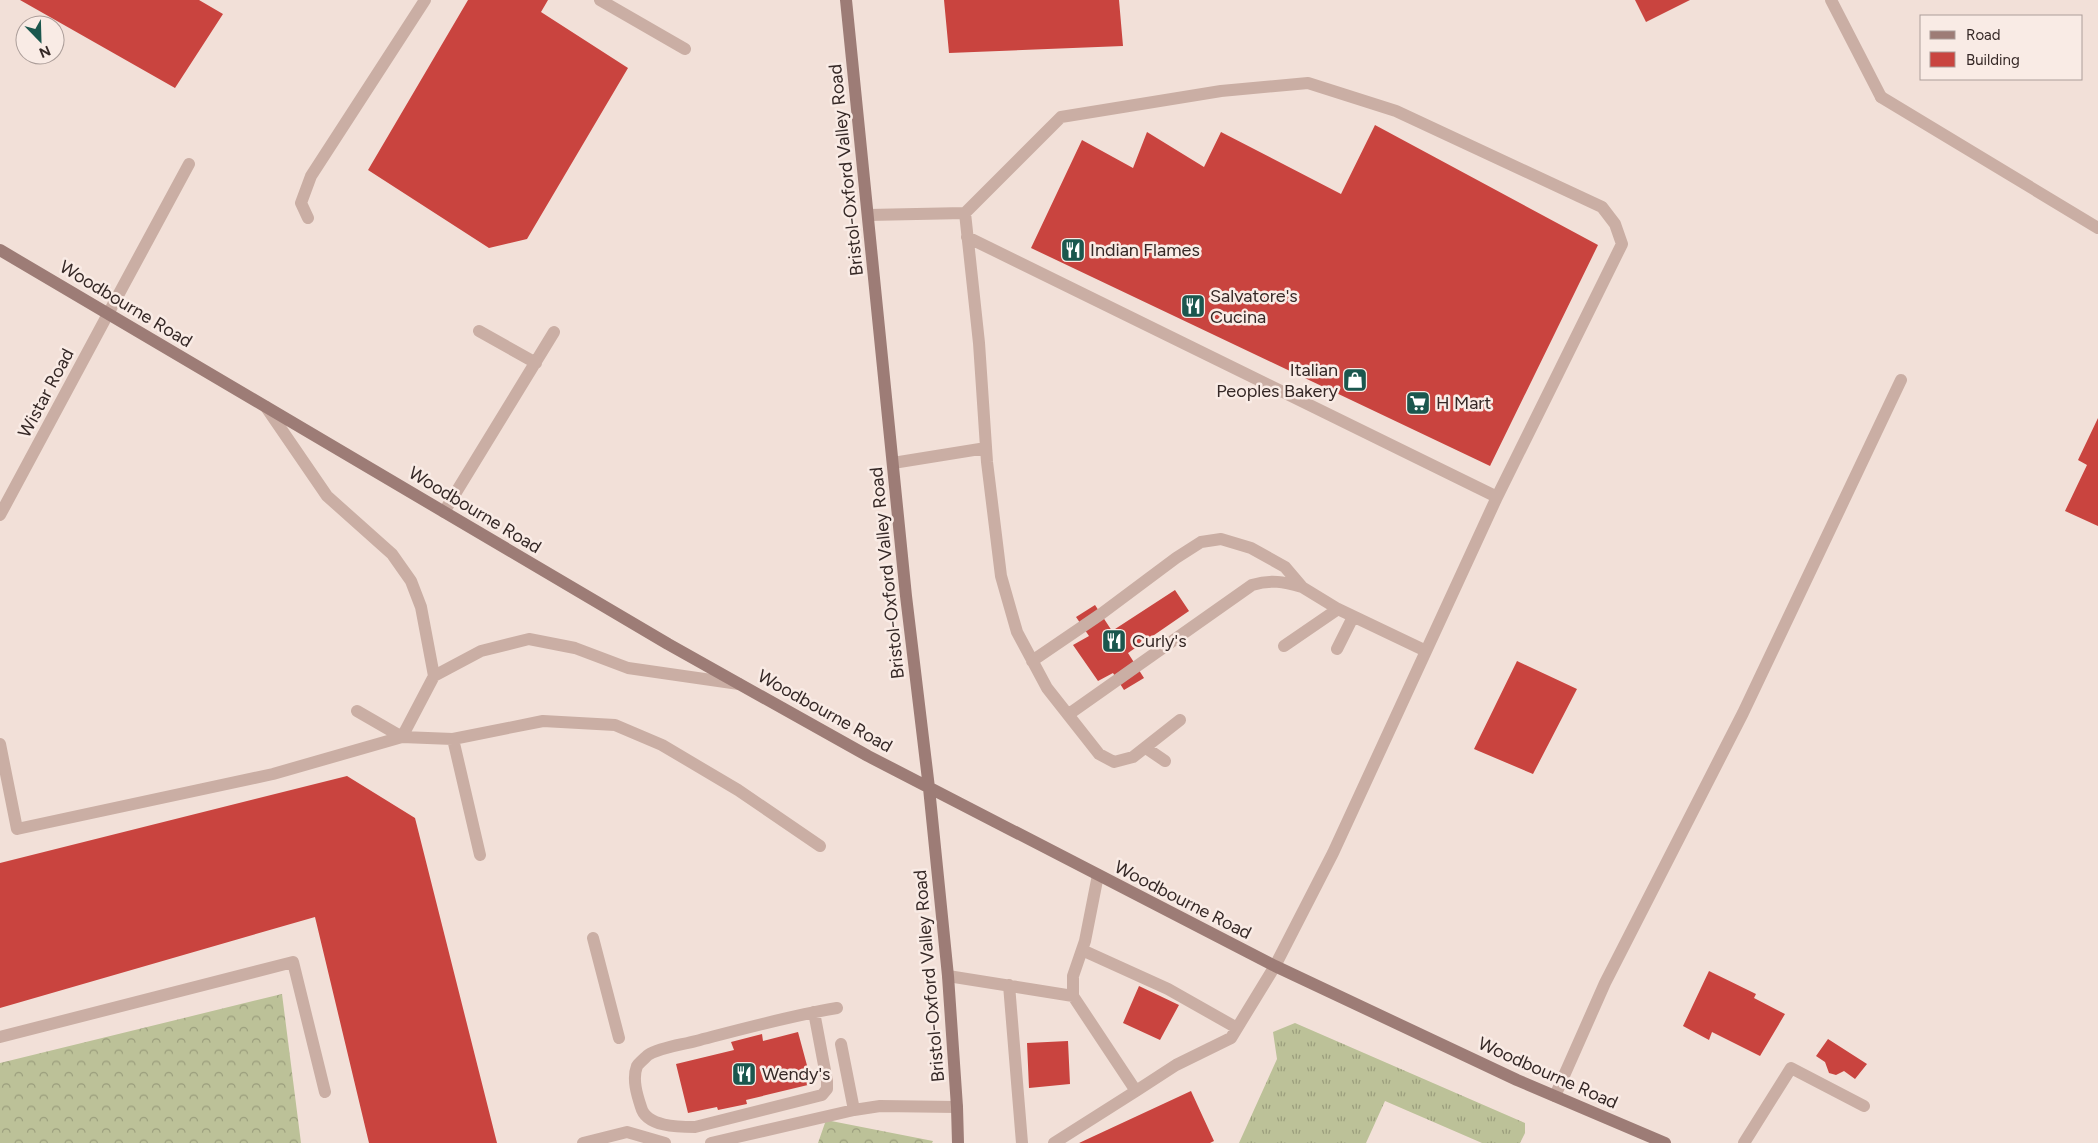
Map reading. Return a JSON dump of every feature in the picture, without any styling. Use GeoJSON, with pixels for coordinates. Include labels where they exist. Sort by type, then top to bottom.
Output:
{"type":"FeatureCollection","features":[{"type":"Feature","properties":{"kind":"main road","name":"Bristol-Oxford Valley Road"},"geometry":{"type":"LineString","coordinates":[[846,0],[906,596],[929,788],[948,976],[958,1143]]}},
{"type":"Feature","properties":{"kind":"main road","name":"Woodbourne Road"},"geometry":{"type":"LineString","coordinates":[[0,250],[739,684],[929,788],[1275,966],[1388,1021],[1665,1143]]}},
{"type":"Feature","properties":{"kind":"street"},"geometry":{"type":"LineString","coordinates":[[308,218],[302,203],[311,176],[425,0]]}},
{"type":"Feature","properties":{"kind":"street"},"geometry":{"type":"LineString","coordinates":[[600,0],[685,49]]}},
{"type":"Feature","properties":{"kind":"street"},"geometry":{"type":"LineString","coordinates":[[1831,0],[1881,97],[2098,228]]}},
{"type":"Feature","properties":{"kind":"street"},"geometry":{"type":"LineString","coordinates":[[868,215],[965,213],[1061,117],[1221,91],[1308,83],[1396,112],[1602,207],[1615,224],[1622,244],[1497,497],[1333,853],[1275,966],[1237,1028],[1230,1038],[1176,1065],[1054,1143]]}},
{"type":"Feature","properties":{"kind":"street","name":"Wistar Road"},"geometry":{"type":"LineString","coordinates":[[0,515],[189,164]]}},
{"type":"Feature","properties":{"kind":"street"},"geometry":{"type":"LineString","coordinates":[[965,213],[979,343],[986,448],[1001,576],[1017,632],[1048,688],[1099,754],[1114,762],[1133,757],[1180,720]]}},
{"type":"Feature","properties":{"kind":"street"},"geometry":{"type":"LineString","coordinates":[[967,237],[1497,497]]}},
{"type":"Feature","properties":{"kind":"street"},"geometry":{"type":"LineString","coordinates":[[480,331],[536,363]]}},
{"type":"Feature","properties":{"kind":"street"},"geometry":{"type":"LineString","coordinates":[[444,512],[554,332]]}},
{"type":"Feature","properties":{"kind":"street"},"geometry":{"type":"LineString","coordinates":[[1555,1096],[1605,983],[1743,712],[1901,380]]}},
{"type":"Feature","properties":{"kind":"street"},"geometry":{"type":"LineString","coordinates":[[266,407],[327,496],[392,554],[411,581],[421,608],[434,676]]}},
{"type":"Feature","properties":{"kind":"street"},"geometry":{"type":"LineString","coordinates":[[893,463],[986,448]]}},
{"type":"Feature","properties":{"kind":"street"},"geometry":{"type":"LineString","coordinates":[[1032,661],[1101,614],[1176,558],[1201,542],[1221,539],[1250,548],[1285,567],[1302,587],[1338,610],[1426,651]]}},
{"type":"Feature","properties":{"kind":"street"},"geometry":{"type":"LineString","coordinates":[[1069,714],[1252,585],[1264,581],[1280,581],[1302,587]]}},
{"type":"Feature","properties":{"kind":"street"},"geometry":{"type":"LineString","coordinates":[[1284,646],[1338,610]]}},
{"type":"Feature","properties":{"kind":"street"},"geometry":{"type":"LineString","coordinates":[[1337,649],[1352,617]]}},
{"type":"Feature","properties":{"kind":"street"},"geometry":{"type":"LineString","coordinates":[[402,738],[434,676],[481,651],[530,639],[575,648],[628,668],[739,684]]}},
{"type":"Feature","properties":{"kind":"street"},"geometry":{"type":"LineString","coordinates":[[357,711],[402,738]]}},
{"type":"Feature","properties":{"kind":"street"},"geometry":{"type":"LineString","coordinates":[[0,744],[17,829],[273,774],[402,738],[453,739],[543,721],[615,726],[662,745],[738,790],[820,846]]}},
{"type":"Feature","properties":{"kind":"street"},"geometry":{"type":"LineString","coordinates":[[453,739],[480,855]]}},
{"type":"Feature","properties":{"kind":"street"},"geometry":{"type":"LineString","coordinates":[[1146,748],[1165,761]]}},
{"type":"Feature","properties":{"kind":"street"},"geometry":{"type":"LineString","coordinates":[[1098,875],[1082,950],[1073,976],[1073,996],[1136,1091]]}},
{"type":"Feature","properties":{"kind":"street"},"geometry":{"type":"LineString","coordinates":[[593,938],[619,1038]]}},
{"type":"Feature","properties":{"kind":"street"},"geometry":{"type":"LineString","coordinates":[[1082,950],[1168,988],[1237,1028]]}},
{"type":"Feature","properties":{"kind":"street"},"geometry":{"type":"LineString","coordinates":[[0,1037],[293,962],[325,1092]]}},
{"type":"Feature","properties":{"kind":"street"},"geometry":{"type":"LineString","coordinates":[[948,976],[1073,996]]}},
{"type":"Feature","properties":{"kind":"street"},"geometry":{"type":"LineString","coordinates":[[1009,985],[1022,1143]]}},
{"type":"Feature","properties":{"kind":"street"},"geometry":{"type":"LineString","coordinates":[[814,1012],[827,1081],[827,1089],[822,1095],[695,1127],[676,1127],[663,1124],[652,1120],[642,1112],[635,1078],[638,1065],[648,1055],[715,1036],[814,1012],[837,1008]]}},
{"type":"Feature","properties":{"kind":"street"},"geometry":{"type":"LineString","coordinates":[[841,1044],[854,1110]]}},
{"type":"Feature","properties":{"kind":"street"},"geometry":{"type":"LineString","coordinates":[[1744,1143],[1791,1068],[1864,1106]]}},
{"type":"Feature","properties":{"kind":"street"},"geometry":{"type":"LineString","coordinates":[[711,1143],[854,1110],[880,1106],[957,1106]]}},
{"type":"Feature","properties":{"kind":"street"},"geometry":{"type":"LineString","coordinates":[[583,1143],[627,1132],[665,1143]]}},
{"type":"Feature","properties":{"kind":"green space"},"geometry":{"type":"Polygon","coordinates":[[[282,994],[301,1143],[0,1143],[0,1063],[282,994]]]}},
{"type":"Feature","properties":{"kind":"green space"},"geometry":{"type":"Polygon","coordinates":[[[1295,1023],[1525,1123],[1525,1133],[1520,1143],[1482,1143],[1385,1101],[1366,1143],[1239,1143],[1277,1059],[1273,1032],[1295,1023]]]}},
{"type":"Feature","properties":{"kind":"green space"},"geometry":{"type":"Polygon","coordinates":[[[826,1120],[933,1141],[932,1143],[818,1143],[826,1120]]]}},
{"type":"Feature","properties":{"kind":"building"},"geometry":{"type":"Polygon","coordinates":[[[20,0],[199,0],[223,14],[175,88],[65,26],[65,15],[46,15],[20,0]]]}},
{"type":"Feature","properties":{"kind":"building"},"geometry":{"type":"Polygon","coordinates":[[[468,0],[548,0],[541,12],[628,68],[527,239],[489,248],[368,170],[468,0]]]}},
{"type":"Feature","properties":{"kind":"building"},"geometry":{"type":"Polygon","coordinates":[[[944,0],[1119,0],[1123,46],[949,53],[944,0]]]}},
{"type":"Feature","properties":{"kind":"building"},"geometry":{"type":"Polygon","coordinates":[[[1635,0],[1690,0],[1646,22],[1635,0]]]}},
{"type":"Feature","properties":{"kind":"building"},"geometry":{"type":"Polygon","coordinates":[[[1375,125],[1598,245],[1490,466],[1031,248],[1082,140],[1133,168],[1147,132],[1204,167],[1221,132],[1341,194],[1375,125]]]}},
{"type":"Feature","properties":{"kind":"building"},"geometry":{"type":"Polygon","coordinates":[[[2098,418],[2098,526],[2065,511],[2087,465],[2078,460],[2098,418]]]}},
{"type":"Feature","properties":{"kind":"building","name":"Curly's"},"geometry":{"type":"Polygon","coordinates":[[[1175,590],[1189,611],[1128,653],[1144,678],[1124,690],[1113,673],[1098,681],[1073,645],[1089,636],[1076,617],[1095,605],[1112,631],[1175,590]]]}},
{"type":"Feature","properties":{"kind":"building"},"geometry":{"type":"Polygon","coordinates":[[[1517,661],[1577,689],[1533,774],[1474,749],[1517,661]]]}},
{"type":"Feature","properties":{"kind":"building"},"geometry":{"type":"Polygon","coordinates":[[[347,776],[415,818],[497,1143],[369,1143],[315,917],[0,1008],[0,863],[347,776]]]}},
{"type":"Feature","properties":{"kind":"building"},"geometry":{"type":"Polygon","coordinates":[[[1709,971],[1756,994],[1754,998],[1785,1014],[1760,1056],[1712,1032],[1709,1040],[1683,1026],[1709,971]]]}},
{"type":"Feature","properties":{"kind":"building"},"geometry":{"type":"Polygon","coordinates":[[[1139,986],[1179,1005],[1160,1040],[1123,1023],[1139,986]]]}},
{"type":"Feature","properties":{"kind":"building","name":"Wendy's"},"geometry":{"type":"Polygon","coordinates":[[[798,1032],[812,1084],[746,1100],[747,1104],[718,1110],[717,1107],[688,1113],[676,1064],[734,1050],[731,1042],[762,1034],[763,1041],[798,1032]]]}},
{"type":"Feature","properties":{"kind":"building"},"geometry":{"type":"Polygon","coordinates":[[[1828,1039],[1867,1064],[1855,1079],[1844,1071],[1836,1075],[1829,1073],[1825,1062],[1816,1056],[1828,1039]]]}},
{"type":"Feature","properties":{"kind":"building"},"geometry":{"type":"Polygon","coordinates":[[[1068,1041],[1070,1084],[1029,1088],[1027,1043],[1068,1041]]]}},
{"type":"Feature","properties":{"kind":"building"},"geometry":{"type":"Polygon","coordinates":[[[1191,1091],[1214,1141],[1210,1143],[1079,1143],[1191,1091]]]}},
{"type":"Feature","properties":{"kind":"place","name":"Indian Flames"},"geometry":{"type":"Point","coordinates":[1073,250]}},
{"type":"Feature","properties":{"kind":"place","name":"Salvatore's Cucina"},"geometry":{"type":"Point","coordinates":[1193,306]}},
{"type":"Feature","properties":{"kind":"place","name":"Italian Peoples Bakery"},"geometry":{"type":"Point","coordinates":[1355,380]}},
{"type":"Feature","properties":{"kind":"place","name":"H Mart"},"geometry":{"type":"Point","coordinates":[1418,403]}},
{"type":"Feature","properties":{"kind":"place","name":"Curly's"},"geometry":{"type":"Point","coordinates":[1114,641]}},
{"type":"Feature","properties":{"kind":"place","name":"Wendy's"},"geometry":{"type":"Point","coordinates":[744,1074]}}]}
